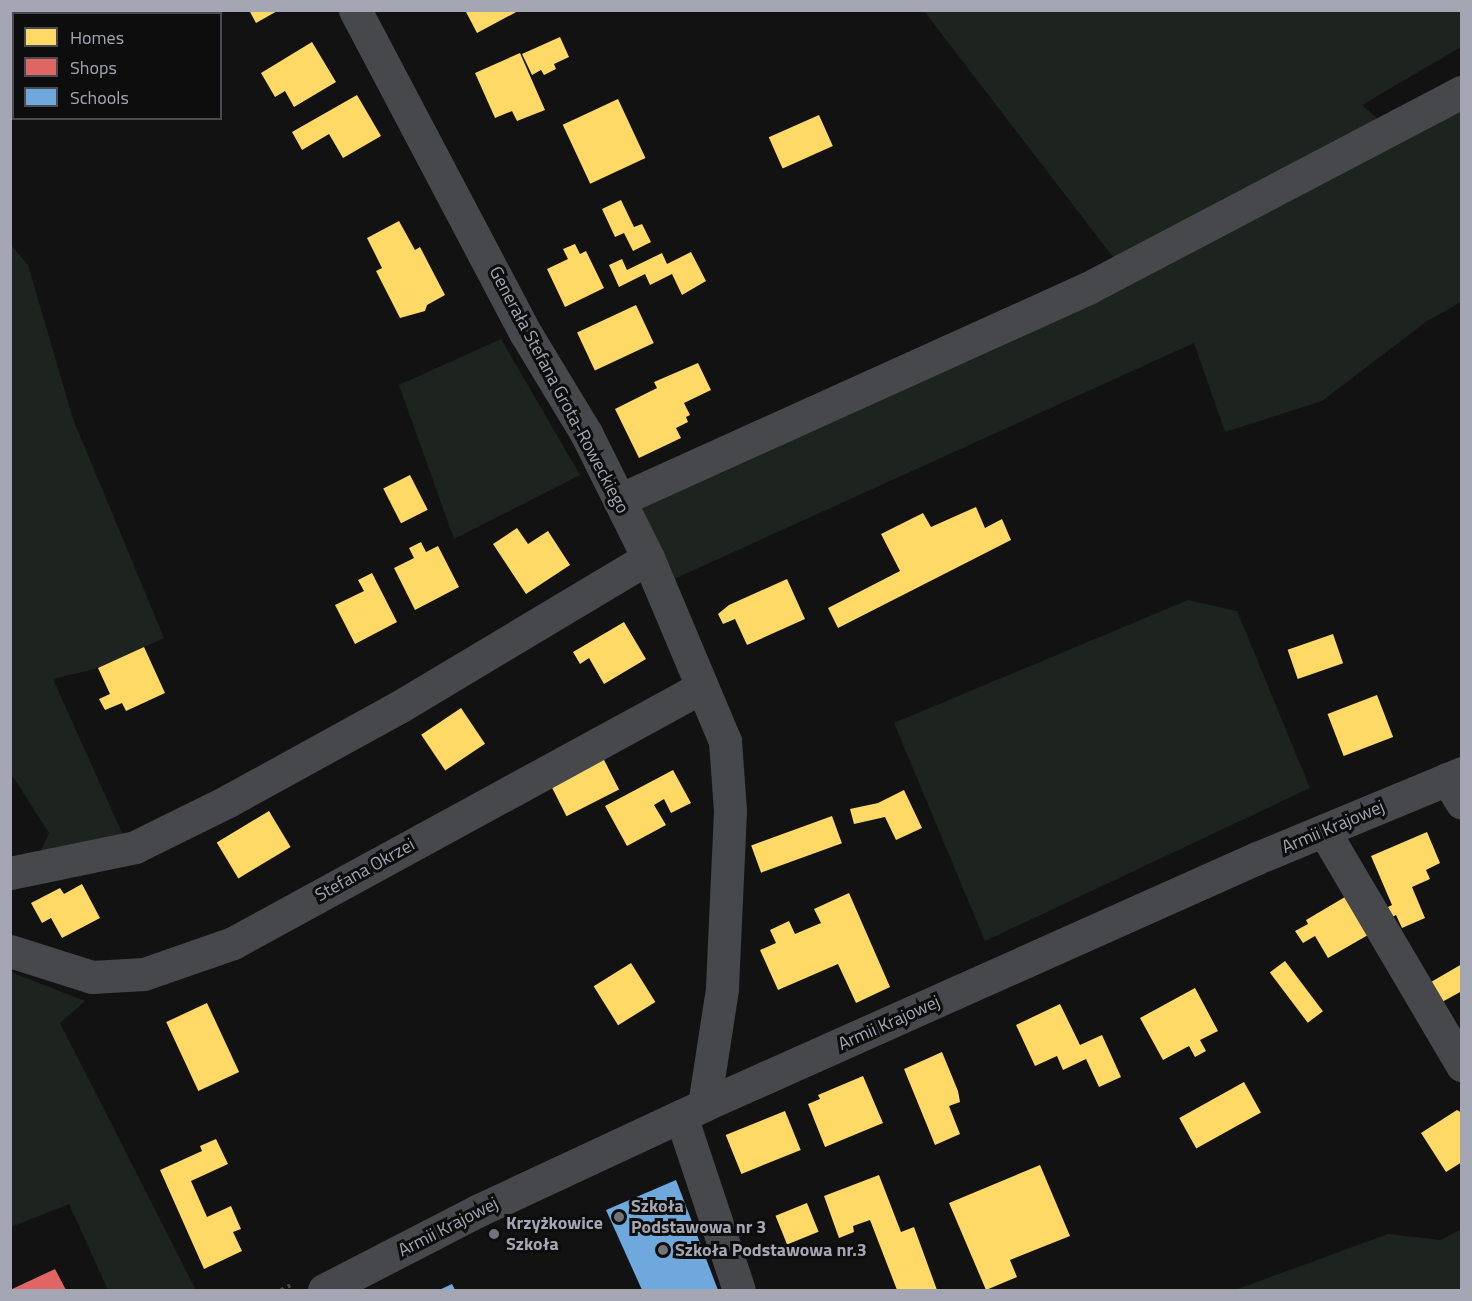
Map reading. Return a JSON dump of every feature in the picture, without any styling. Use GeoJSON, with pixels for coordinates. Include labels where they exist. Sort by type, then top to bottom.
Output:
{"type":"FeatureCollection","features":[{"type":"Feature","properties":{"kind":"street","name":"Generała Stefana Grota-Roweckiego"},"geometry":{"type":"LineString","coordinates":[[355,10],[619,500],[648,558],[725,741],[730,811],[722,989],[692,1111]]}},
{"type":"Feature","properties":{"kind":"street"},"geometry":{"type":"LineString","coordinates":[[619,500],[1088,288],[1461,92]]}},
{"type":"Feature","properties":{"kind":"street"},"geometry":{"type":"LineString","coordinates":[[10,873],[135,847],[228,801],[404,704],[648,558]]}},
{"type":"Feature","properties":{"kind":"street","name":"Stefana Okrzei"},"geometry":{"type":"LineString","coordinates":[[10,951],[92,977],[144,974],[233,943],[702,687]]}},
{"type":"Feature","properties":{"kind":"street","name":"Armii Krajowej"},"geometry":{"type":"LineString","coordinates":[[324,1290],[477,1211],[692,1111],[1324,831],[1457,785]]}},
{"type":"Feature","properties":{"kind":"street"},"geometry":{"type":"LineString","coordinates":[[1324,831],[1461,1065]]}},
{"type":"Feature","properties":{"kind":"street"},"geometry":{"type":"LineString","coordinates":[[692,1111],[739,1290]]}},
{"type":"Feature","properties":{"kind":"shaded area"},"geometry":{"type":"Polygon","coordinates":[[[924,11],[1461,11],[1461,47],[1362,105],[1380,121],[1116,261],[924,11]]]}},
{"type":"Feature","properties":{"kind":"shaded area"},"geometry":{"type":"Polygon","coordinates":[[[1461,96],[1461,302],[1427,321],[1322,401],[1225,432],[1194,343],[674,579],[635,506],[1461,96]]]}},
{"type":"Feature","properties":{"kind":"shaded area"},"geometry":{"type":"Polygon","coordinates":[[[10,244],[28,265],[73,419],[164,638],[98,668],[53,679],[123,835],[36,861],[49,833],[10,772],[10,244]]]}},
{"type":"Feature","properties":{"kind":"shaded area"},"geometry":{"type":"Polygon","coordinates":[[[501,339],[580,475],[454,539],[399,385],[501,339]]]}},
{"type":"Feature","properties":{"kind":"shaded area"},"geometry":{"type":"Polygon","coordinates":[[[1188,600],[1237,611],[1310,788],[985,941],[894,723],[1188,600]]]}},
{"type":"Feature","properties":{"kind":"shaded area"},"geometry":{"type":"Polygon","coordinates":[[[11,972],[85,1001],[60,1023],[196,1290],[108,1290],[69,1204],[11,1227],[11,972]]]}},
{"type":"Feature","properties":{"kind":"shaded area"},"geometry":{"type":"Polygon","coordinates":[[[1461,1229],[1461,1290],[1235,1290],[1388,1234],[1441,1240],[1461,1229]]]}},
{"type":"Feature","properties":{"kind":"building: Homes"},"geometry":{"type":"Polygon","coordinates":[[[249,10],[279,10],[256,23],[249,10]]]}},
{"type":"Feature","properties":{"kind":"building: Homes"},"geometry":{"type":"Polygon","coordinates":[[[465,10],[520,10],[477,33],[465,10]]]}},
{"type":"Feature","properties":{"kind":"building: Homes"},"geometry":{"type":"Polygon","coordinates":[[[560,37],[569,57],[554,64],[556,69],[544,75],[541,70],[532,75],[522,54],[560,37]]]}},
{"type":"Feature","properties":{"kind":"building: Homes"},"geometry":{"type":"Polygon","coordinates":[[[312,42],[336,82],[294,107],[285,91],[275,97],[261,73],[312,42]]]}},
{"type":"Feature","properties":{"kind":"building: Homes"},"geometry":{"type":"Polygon","coordinates":[[[520,53],[545,110],[517,121],[512,111],[495,118],[475,73],[520,53]]]}},
{"type":"Feature","properties":{"kind":"building: Homes"},"geometry":{"type":"Polygon","coordinates":[[[357,95],[381,136],[343,158],[329,134],[302,150],[292,132],[357,95]]]}},
{"type":"Feature","properties":{"kind":"building: Homes"},"geometry":{"type":"Polygon","coordinates":[[[618,99],[645,158],[590,184],[563,125],[618,99]]]}},
{"type":"Feature","properties":{"kind":"building: Homes"},"geometry":{"type":"Polygon","coordinates":[[[819,115],[833,146],[783,168],[769,137],[819,115]]]}},
{"type":"Feature","properties":{"kind":"building: Homes"},"geometry":{"type":"Polygon","coordinates":[[[621,200],[634,227],[642,224],[651,242],[633,251],[624,233],[615,237],[602,209],[621,200]]]}},
{"type":"Feature","properties":{"kind":"building: Homes"},"geometry":{"type":"Polygon","coordinates":[[[399,221],[415,250],[420,247],[445,295],[427,305],[425,311],[400,318],[376,271],[382,268],[367,238],[399,221]]]}},
{"type":"Feature","properties":{"kind":"building: Homes"},"geometry":{"type":"Polygon","coordinates":[[[575,244],[580,254],[586,251],[604,288],[565,307],[547,269],[568,259],[563,249],[575,244]]]}},
{"type":"Feature","properties":{"kind":"building: Homes"},"geometry":{"type":"Polygon","coordinates":[[[691,252],[706,281],[682,295],[672,274],[650,285],[645,274],[619,287],[609,265],[622,259],[627,270],[662,253],[667,264],[691,252]]]}},
{"type":"Feature","properties":{"kind":"building: Homes"},"geometry":{"type":"Polygon","coordinates":[[[636,305],[654,343],[595,371],[577,332],[636,305]]]}},
{"type":"Feature","properties":{"kind":"building: Homes"},"geometry":{"type":"Polygon","coordinates":[[[698,363],[711,390],[684,403],[690,415],[686,417],[688,422],[676,428],[681,438],[639,458],[615,409],[657,388],[654,382],[698,363]]]}},
{"type":"Feature","properties":{"kind":"building: Homes"},"geometry":{"type":"Polygon","coordinates":[[[410,475],[428,510],[401,523],[383,489],[410,475]]]}},
{"type":"Feature","properties":{"kind":"building: Homes"},"geometry":{"type":"Polygon","coordinates":[[[976,507],[985,528],[1002,519],[1011,540],[838,628],[828,608],[900,571],[881,534],[923,513],[931,527],[976,507]]]}},
{"type":"Feature","properties":{"kind":"building: Homes"},"geometry":{"type":"Polygon","coordinates":[[[517,528],[528,544],[548,531],[570,565],[526,594],[493,544],[517,528]]]}},
{"type":"Feature","properties":{"kind":"building: Homes"},"geometry":{"type":"Polygon","coordinates":[[[421,542],[426,552],[438,546],[459,587],[415,610],[394,568],[414,558],[409,548],[421,542]]]}},
{"type":"Feature","properties":{"kind":"building: Homes"},"geometry":{"type":"Polygon","coordinates":[[[372,573],[397,622],[355,644],[335,605],[364,591],[358,580],[372,573]]]}},
{"type":"Feature","properties":{"kind":"building: Homes"},"geometry":{"type":"Polygon","coordinates":[[[787,579],[805,619],[747,645],[735,619],[723,624],[718,614],[729,605],[787,579]]]}},
{"type":"Feature","properties":{"kind":"building: Homes"},"geometry":{"type":"Polygon","coordinates":[[[624,622],[646,659],[604,684],[589,658],[580,664],[573,652],[624,622]]]}},
{"type":"Feature","properties":{"kind":"building: Homes"},"geometry":{"type":"Polygon","coordinates":[[[1333,634],[1343,663],[1298,679],[1288,650],[1333,634]]]}},
{"type":"Feature","properties":{"kind":"building: Homes"},"geometry":{"type":"Polygon","coordinates":[[[144,647],[165,693],[126,711],[122,703],[105,710],[99,699],[110,694],[98,668],[144,647]]]}},
{"type":"Feature","properties":{"kind":"building: Homes"},"geometry":{"type":"Polygon","coordinates":[[[1377,695],[1393,737],[1344,756],[1328,714],[1377,695]]]}},
{"type":"Feature","properties":{"kind":"building: Homes"},"geometry":{"type":"Polygon","coordinates":[[[461,708],[485,744],[445,770],[421,735],[461,708]]]}},
{"type":"Feature","properties":{"kind":"building: Homes"},"geometry":{"type":"Polygon","coordinates":[[[600,752],[619,789],[566,816],[547,779],[600,752]]]}},
{"type":"Feature","properties":{"kind":"building: Homes"},"geometry":{"type":"Polygon","coordinates":[[[673,770],[691,803],[671,813],[664,799],[654,805],[666,825],[627,846],[605,806],[673,770]]]}},
{"type":"Feature","properties":{"kind":"building: Homes"},"geometry":{"type":"Polygon","coordinates":[[[904,790],[922,828],[896,840],[885,817],[854,824],[850,809],[878,803],[904,790]]]}},
{"type":"Feature","properties":{"kind":"building: Homes"},"geometry":{"type":"Polygon","coordinates":[[[269,811],[291,847],[238,878],[217,842],[269,811]]]}},
{"type":"Feature","properties":{"kind":"building: Homes"},"geometry":{"type":"Polygon","coordinates":[[[832,816],[842,843],[761,873],[751,845],[832,816]]]}},
{"type":"Feature","properties":{"kind":"building: Homes"},"geometry":{"type":"Polygon","coordinates":[[[1427,832],[1440,863],[1426,870],[1430,879],[1412,887],[1425,918],[1402,928],[1396,915],[1390,918],[1386,908],[1392,905],[1371,856],[1427,832]]]}},
{"type":"Feature","properties":{"kind":"building: Homes"},"geometry":{"type":"Polygon","coordinates":[[[82,884],[100,918],[62,938],[51,918],[42,923],[31,903],[60,888],[64,894],[82,884]]]}},
{"type":"Feature","properties":{"kind":"building: Homes"},"geometry":{"type":"Polygon","coordinates":[[[849,893],[890,987],[856,1003],[838,964],[778,990],[760,950],[776,943],[770,930],[789,921],[795,934],[821,923],[814,909],[849,893]]]}},
{"type":"Feature","properties":{"kind":"building: Homes"},"geometry":{"type":"Polygon","coordinates":[[[1345,897],[1368,935],[1328,958],[1315,936],[1303,943],[1295,931],[1308,924],[1306,920],[1345,897]]]}},
{"type":"Feature","properties":{"kind":"building: Homes"},"geometry":{"type":"Polygon","coordinates":[[[1285,961],[1323,1011],[1308,1023],[1270,972],[1285,961]]]}},
{"type":"Feature","properties":{"kind":"building: Homes"},"geometry":{"type":"Polygon","coordinates":[[[631,963],[655,1002],[618,1025],[594,986],[631,963]]]}},
{"type":"Feature","properties":{"kind":"building: Homes"},"geometry":{"type":"Polygon","coordinates":[[[1462,964],[1462,991],[1442,1002],[1431,982],[1462,964]]]}},
{"type":"Feature","properties":{"kind":"building: Homes"},"geometry":{"type":"Polygon","coordinates":[[[1195,988],[1218,1031],[1200,1040],[1206,1051],[1195,1057],[1189,1046],[1163,1060],[1140,1018],[1195,988]]]}},
{"type":"Feature","properties":{"kind":"building: Homes"},"geometry":{"type":"Polygon","coordinates":[[[207,1003],[239,1072],[198,1091],[166,1022],[207,1003]]]}},
{"type":"Feature","properties":{"kind":"building: Homes"},"geometry":{"type":"Polygon","coordinates":[[[1060,1004],[1080,1045],[1102,1035],[1121,1077],[1099,1087],[1086,1059],[1063,1070],[1057,1056],[1035,1066],[1016,1025],[1060,1004]]]}},
{"type":"Feature","properties":{"kind":"building: Homes"},"geometry":{"type":"Polygon","coordinates":[[[942,1052],[958,1091],[960,1102],[949,1106],[960,1134],[935,1145],[904,1069],[942,1052]]]}},
{"type":"Feature","properties":{"kind":"building: Homes"},"geometry":{"type":"Polygon","coordinates":[[[863,1076],[883,1123],[825,1147],[808,1104],[820,1099],[818,1095],[863,1076]]]}},
{"type":"Feature","properties":{"kind":"building: Homes"},"geometry":{"type":"Polygon","coordinates":[[[1244,1082],[1261,1113],[1196,1148],[1179,1118],[1244,1082]]]}},
{"type":"Feature","properties":{"kind":"building: Homes"},"geometry":{"type":"Polygon","coordinates":[[[1457,1110],[1462,1113],[1462,1162],[1446,1172],[1421,1133],[1457,1110]]]}},
{"type":"Feature","properties":{"kind":"building: Homes"},"geometry":{"type":"Polygon","coordinates":[[[785,1111],[801,1150],[741,1174],[726,1135],[785,1111]]]}},
{"type":"Feature","properties":{"kind":"building: Homes"},"geometry":{"type":"Polygon","coordinates":[[[216,1139],[228,1164],[191,1181],[207,1217],[231,1206],[241,1229],[233,1232],[242,1251],[204,1269],[160,1170],[202,1151],[200,1146],[216,1139]]]}},
{"type":"Feature","properties":{"kind":"building: Homes"},"geometry":{"type":"Polygon","coordinates":[[[1040,1165],[1070,1236],[1010,1260],[1017,1277],[986,1290],[949,1203],[1040,1165]]]}},
{"type":"Feature","properties":{"kind":"building: Homes"},"geometry":{"type":"Polygon","coordinates":[[[879,1175],[901,1232],[914,1227],[937,1290],[897,1290],[870,1220],[853,1226],[854,1232],[839,1238],[824,1196],[879,1175]]]}},
{"type":"Feature","properties":{"kind":"building: Homes"},"geometry":{"type":"Polygon","coordinates":[[[807,1203],[819,1232],[787,1244],[775,1216],[807,1203]]]}},
{"type":"Feature","properties":{"kind":"building: Shops"},"geometry":{"type":"Polygon","coordinates":[[[55,1269],[66,1290],[10,1290],[55,1269]]]}},
{"type":"Feature","properties":{"kind":"building: Schools","name":"Szkoła Podstawowa nr.3"},"geometry":{"type":"Polygon","coordinates":[[[676,1180],[718,1290],[642,1290],[606,1210],[676,1180]]]}},
{"type":"Feature","properties":{"kind":"building: Schools"},"geometry":{"type":"Polygon","coordinates":[[[452,1284],[455,1290],[439,1290],[452,1284]]]}},
{"type":"Feature","properties":{"kind":"place","name":"Szkoła Podstawowa nr 3"},"geometry":{"type":"Point","coordinates":[619,1217]}},
{"type":"Feature","properties":{"kind":"place","name":"Krzyżkowice Szkoła"},"geometry":{"type":"Point","coordinates":[494,1234]}},
{"type":"Feature","properties":{"kind":"place","name":"Szkoła Podstawowa nr.3"},"geometry":{"type":"Point","coordinates":[663,1250]}}]}
